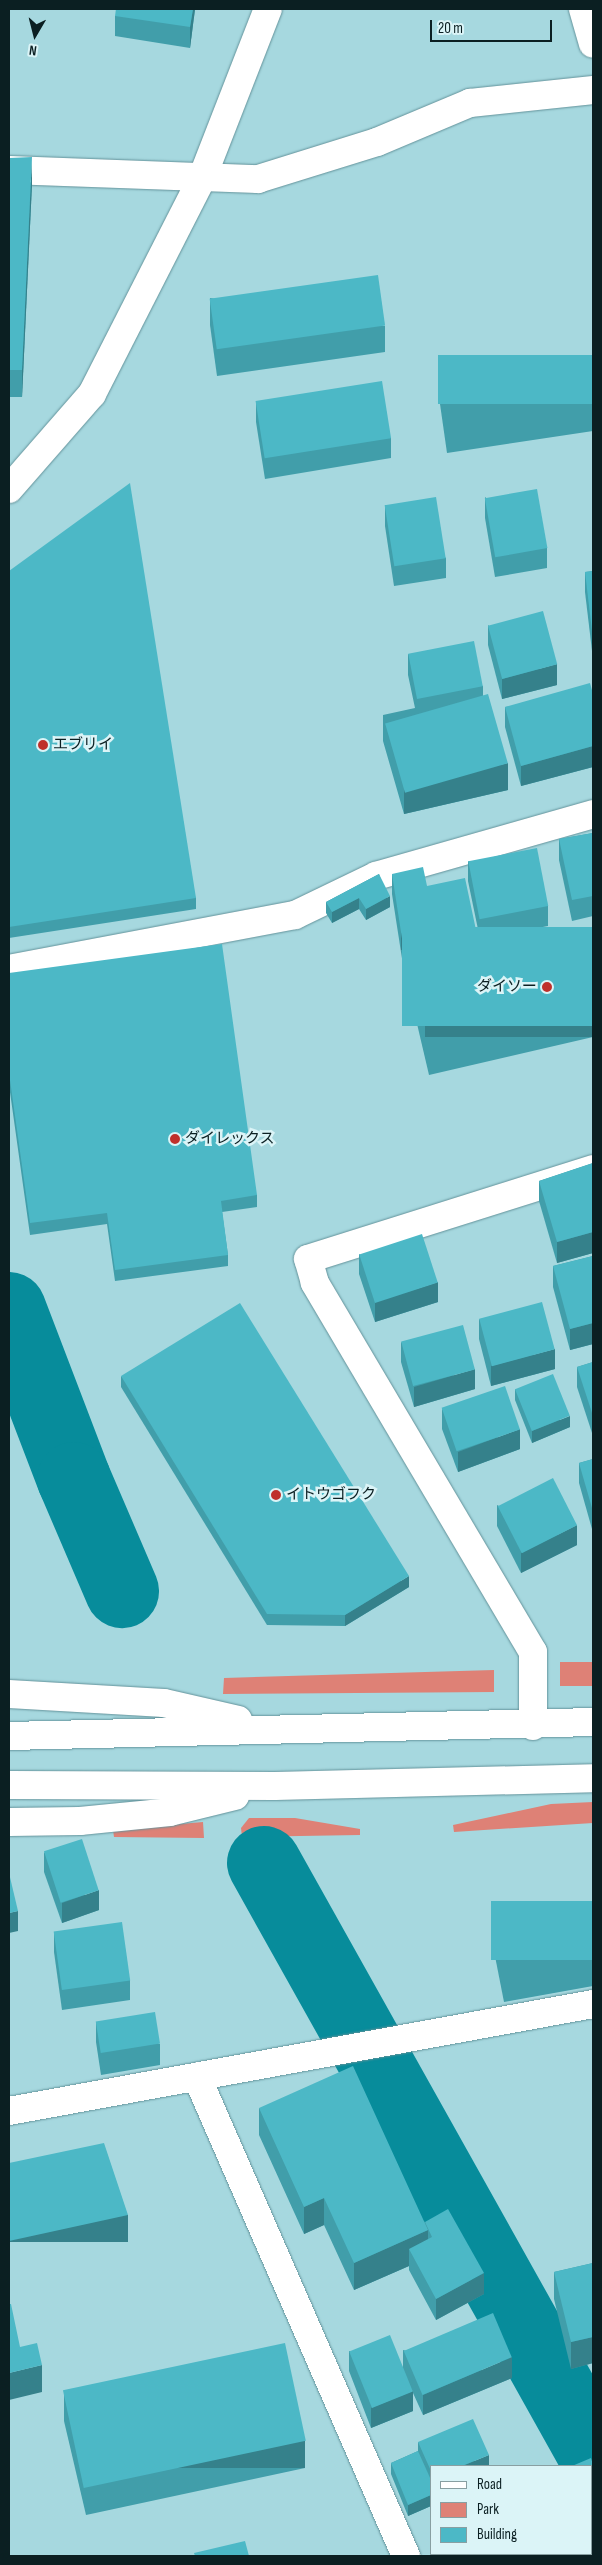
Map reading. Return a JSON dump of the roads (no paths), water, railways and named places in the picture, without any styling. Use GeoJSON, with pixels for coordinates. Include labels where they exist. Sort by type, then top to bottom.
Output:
{"type":"FeatureCollection","features":[{"type":"Feature","properties":{"kind":"street"},"geometry":{"type":"LineString","coordinates":[[9,489],[92,394],[202,178],[268,9]]}},
{"type":"Feature","properties":{"kind":"street"},"geometry":{"type":"LineString","coordinates":[[583,9],[593,44]]}},
{"type":"Feature","properties":{"kind":"street"},"geometry":{"type":"LineString","coordinates":[[9,170],[258,179],[377,142],[470,103],[593,90]]}},
{"type":"Feature","properties":{"kind":"street"},"geometry":{"type":"LineString","coordinates":[[9,969],[295,915],[376,876],[593,814]]}},
{"type":"Feature","properties":{"kind":"street"},"geometry":{"type":"LineString","coordinates":[[533,1726],[533,1652],[315,1283],[308,1258],[593,1169]]}},
{"type":"Feature","properties":{"kind":"street"},"geometry":{"type":"LineString","coordinates":[[9,1694],[164,1703],[277,1729]]}},
{"type":"Feature","properties":{"kind":"street"},"geometry":{"type":"LineString","coordinates":[[9,1736],[277,1729],[533,1726],[593,1722]]}},
{"type":"Feature","properties":{"kind":"street"},"geometry":{"type":"LineString","coordinates":[[9,1785],[275,1786],[593,1778]]}},
{"type":"Feature","properties":{"kind":"street"},"geometry":{"type":"LineString","coordinates":[[9,1822],[80,1821],[170,1812],[275,1786]]}},
{"type":"Feature","properties":{"kind":"street"},"geometry":{"type":"LineString","coordinates":[[9,2111],[593,2004]]}},
{"type":"Feature","properties":{"kind":"street"},"geometry":{"type":"LineString","coordinates":[[198,2077],[406,2556]]}},
{"type":"Feature","properties":{"kind":"waterway"},"geometry":{"type":"LineString","coordinates":[[9,1309],[74,1479],[122,1591]]}},
{"type":"Feature","properties":{"kind":"waterway"},"geometry":{"type":"LineString","coordinates":[[264,1863],[593,2451]]}},
{"type":"Feature","properties":{"kind":"place","name":"エブリイ"},"geometry":{"type":"Point","coordinates":[43,745]}},
{"type":"Feature","properties":{"kind":"place","name":"ダイソー"},"geometry":{"type":"Point","coordinates":[547,987]}},
{"type":"Feature","properties":{"kind":"place","name":"ダイレックス"},"geometry":{"type":"Point","coordinates":[175,1139]}},
{"type":"Feature","properties":{"kind":"place","name":"イトウゴフク"},"geometry":{"type":"Point","coordinates":[276,1495]}}]}
